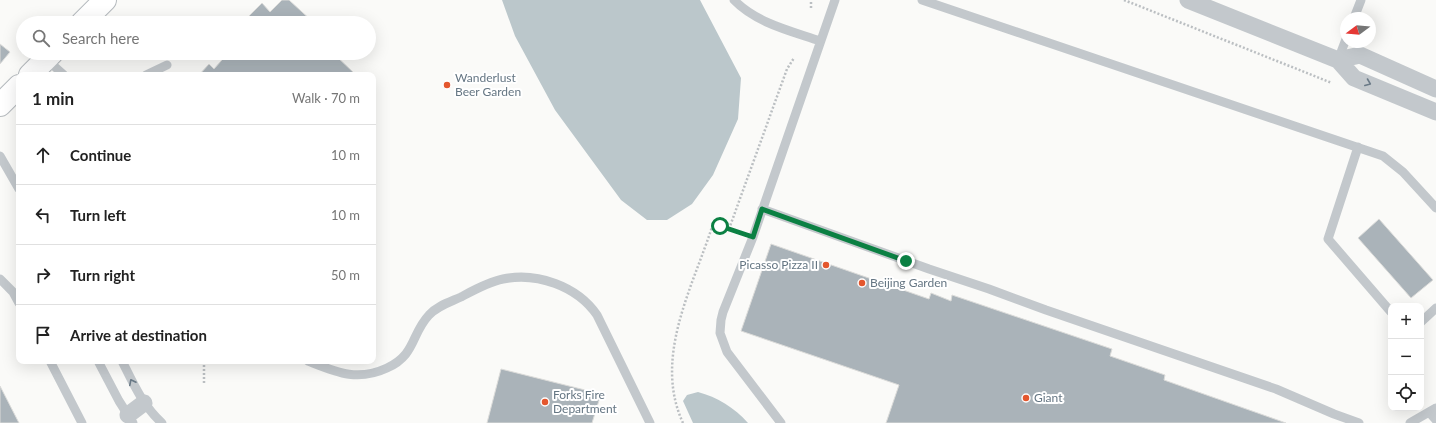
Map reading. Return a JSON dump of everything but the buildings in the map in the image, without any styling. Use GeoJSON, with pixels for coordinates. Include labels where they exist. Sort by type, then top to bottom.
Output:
{"type":"FeatureCollection","features":[{"type":"Feature","properties":{"kind":"main road"},"geometry":{"type":"LineString","coordinates":[[89,16],[105,0]]}},
{"type":"Feature","properties":{"kind":"main road"},"geometry":{"type":"LineString","coordinates":[[33,72],[45,60]]}},
{"type":"Feature","properties":{"kind":"main road"},"geometry":{"type":"LineString","coordinates":[[0,105],[16,89]]}},
{"type":"Feature","properties":{"kind":"street"},"geometry":{"type":"LineString","coordinates":[[1188,0],[1338,60],[1354,78],[1436,112]]}},
{"type":"Feature","properties":{"kind":"street"},"geometry":{"type":"LineString","coordinates":[[1338,60],[1360,55],[1436,89]]}},
{"type":"Feature","properties":{"kind":"street"},"geometry":{"type":"LineString","coordinates":[[130,419],[144,403]]}},
{"type":"Feature","properties":{"kind":"lane"},"geometry":{"type":"LineString","coordinates":[[734,0],[750,14],[762,20],[820,41]]}},
{"type":"Feature","properties":{"kind":"lane"},"geometry":{"type":"LineString","coordinates":[[781,423],[731,359],[724,346],[720,333],[721,320],[753,237],[835,0]]}},
{"type":"Feature","properties":{"kind":"lane"},"geometry":{"type":"LineString","coordinates":[[922,0],[1384,156],[1394,164],[1436,208]]}},
{"type":"Feature","properties":{"kind":"lane"},"geometry":{"type":"LineString","coordinates":[[1356,12],[1361,0]]}},
{"type":"Feature","properties":{"kind":"lane"},"geometry":{"type":"LineString","coordinates":[[1338,60],[1343,48]]}},
{"type":"Feature","properties":{"kind":"lane"},"geometry":{"type":"LineString","coordinates":[[52,60],[62,72]]}},
{"type":"Feature","properties":{"kind":"lane"},"geometry":{"type":"LineString","coordinates":[[152,72],[167,65]]}},
{"type":"Feature","properties":{"kind":"lane"},"geometry":{"type":"LineString","coordinates":[[1358,147],[1328,239],[1388,309]]}},
{"type":"Feature","properties":{"kind":"lane"},"geometry":{"type":"LineString","coordinates":[[0,156],[16,184]]}},
{"type":"Feature","properties":{"kind":"lane"},"geometry":{"type":"LineString","coordinates":[[762,209],[1046,310],[1276,389],[1359,423]]}},
{"type":"Feature","properties":{"kind":"lane"},"geometry":{"type":"LineString","coordinates":[[316,364],[336,372],[350,375],[373,373],[402,359],[413,344],[424,320],[437,308],[487,284],[502,279],[516,277],[544,280],[570,291],[590,305],[597,315],[650,423]]}},
{"type":"Feature","properties":{"kind":"lane"},"geometry":{"type":"LineString","coordinates":[[0,279],[16,297]]}},
{"type":"Feature","properties":{"kind":"lane"},"geometry":{"type":"LineString","coordinates":[[1424,319],[1436,308]]}},
{"type":"Feature","properties":{"kind":"lane"},"geometry":{"type":"LineString","coordinates":[[52,364],[82,423]]}},
{"type":"Feature","properties":{"kind":"lane"},"geometry":{"type":"LineString","coordinates":[[100,364],[130,419]]}},
{"type":"Feature","properties":{"kind":"lane"},"geometry":{"type":"LineString","coordinates":[[124,364],[144,403],[162,423]]}},
{"type":"Feature","properties":{"kind":"lane"},"geometry":{"type":"LineString","coordinates":[[1410,423],[1433,410],[1436,420]]}},
{"type":"Feature","properties":{"kind":"path"},"geometry":{"type":"LineString","coordinates":[[811,0],[811,8]]}},
{"type":"Feature","properties":{"kind":"path"},"geometry":{"type":"LineString","coordinates":[[1124,0],[1339,86]]}},
{"type":"Feature","properties":{"kind":"path"},"geometry":{"type":"LineString","coordinates":[[729,229],[787,69],[794,58]]}},
{"type":"Feature","properties":{"kind":"path"},"geometry":{"type":"LineString","coordinates":[[683,423],[679,414],[673,385],[673,351],[687,296],[712,227],[715,226],[729,229],[753,237]]}},
{"type":"Feature","properties":{"kind":"path"},"geometry":{"type":"LineString","coordinates":[[204,364],[204,383]]}},
{"type":"Feature","properties":{"kind":"shaded area"},"geometry":{"type":"Polygon","coordinates":[[[502,0],[700,0],[741,78],[738,119],[713,175],[692,204],[667,220],[647,220],[621,200],[555,110],[515,36],[502,0]]]}},
{"type":"Feature","properties":{"kind":"shaded area"},"geometry":{"type":"Polygon","coordinates":[[[698,392],[725,404],[748,423],[693,423],[683,401],[687,395],[698,392]]]}},
{"type":"Feature","properties":{"kind":"place","name":"Wanderlust Beer Garden"},"geometry":{"type":"Point","coordinates":[447,85]}},
{"type":"Feature","properties":{"kind":"place","name":"Picasso Pizza II"},"geometry":{"type":"Point","coordinates":[826,265]}},
{"type":"Feature","properties":{"kind":"place","name":"Beijing Garden"},"geometry":{"type":"Point","coordinates":[862,283]}},
{"type":"Feature","properties":{"kind":"place","name":"Giant"},"geometry":{"type":"Point","coordinates":[1026,398]}},
{"type":"Feature","properties":{"kind":"place","name":"Forks Fire Department"},"geometry":{"type":"Point","coordinates":[545,402]}},
{"type":"Feature","properties":{"kind":"route"},"geometry":{"type":"LineString","coordinates":[[720,226],[753,237],[762,209],[906,261]]}}]}
